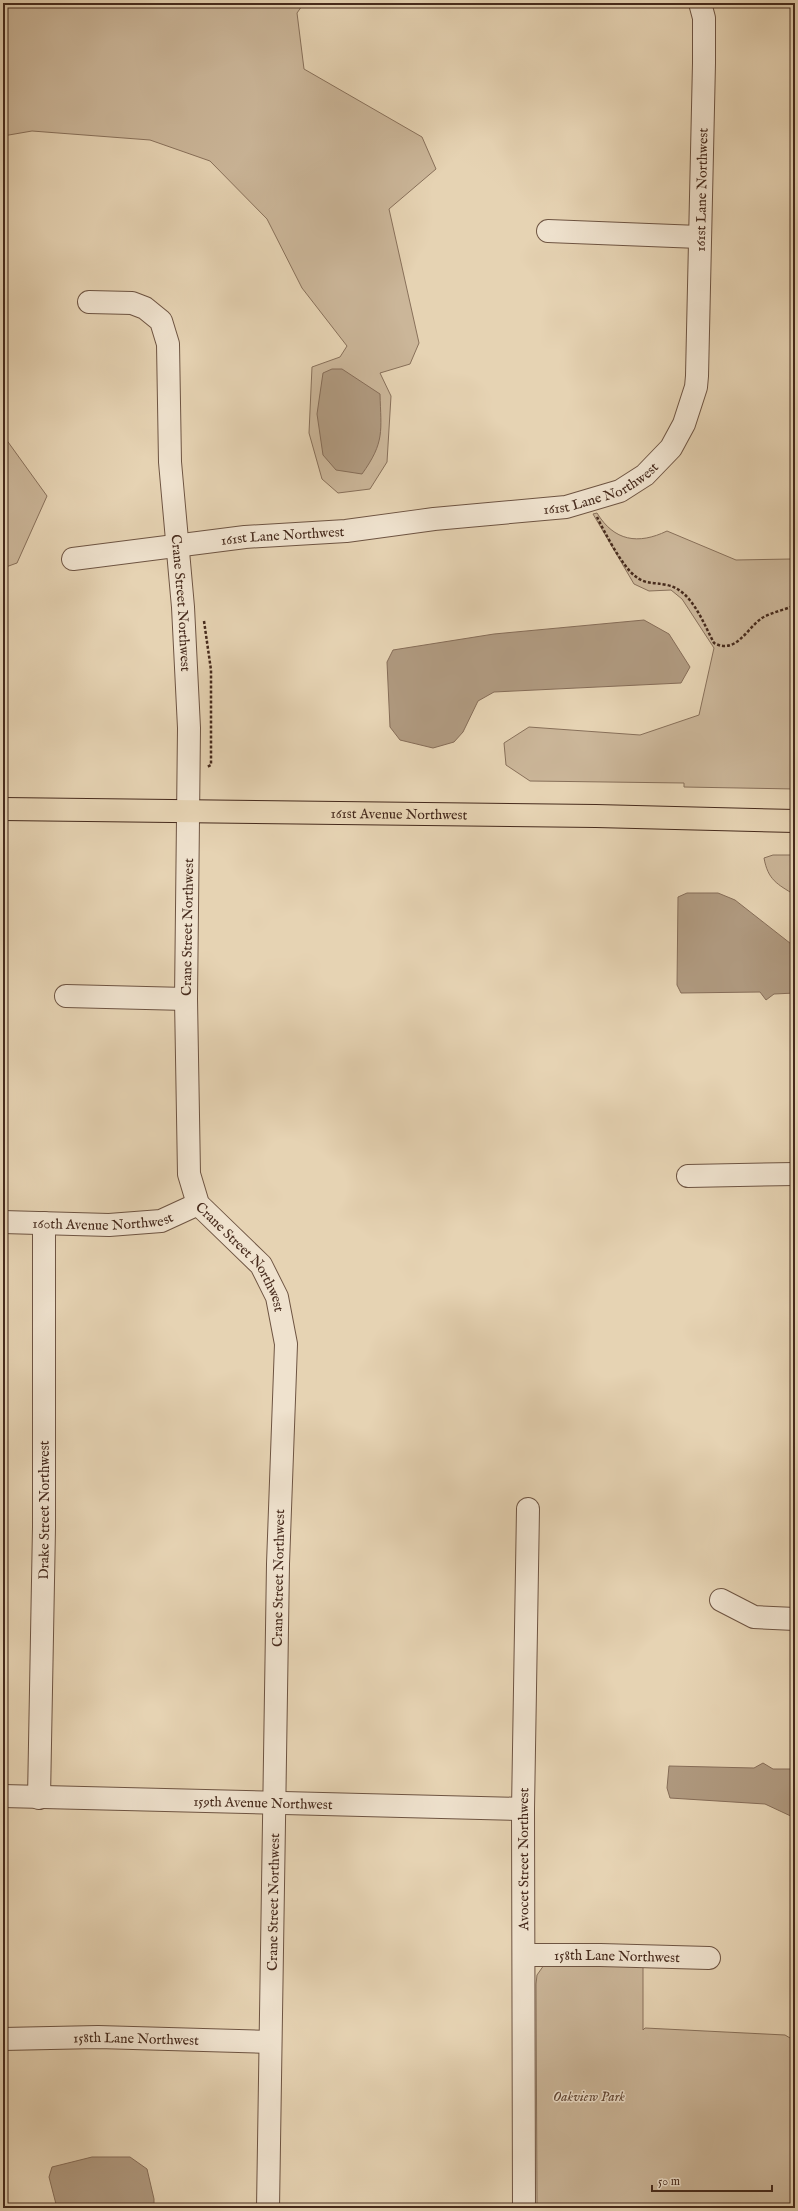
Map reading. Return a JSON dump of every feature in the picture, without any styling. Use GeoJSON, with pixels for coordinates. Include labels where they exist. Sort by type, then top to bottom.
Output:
{"type":"FeatureCollection","features":[{"type":"Feature","properties":{"kind":"main road","name":"161st Avenue Northwest"},"geometry":{"type":"LineString","coordinates":[[3,809],[596,816],[795,821]]}},
{"type":"Feature","properties":{"kind":"street","name":"161st Lane Northwest"},"geometry":{"type":"LineString","coordinates":[[73,559],[178,547],[245,537],[346,531],[434,519],[566,507],[620,491],[645,476],[671,448],[684,424],[696,387],[704,63],[704,18],[700,3]]}},
{"type":"Feature","properties":{"kind":"street"},"geometry":{"type":"LineString","coordinates":[[548,231],[699,237]]}},
{"type":"Feature","properties":{"kind":"street","name":"Crane Street Northwest"},"geometry":{"type":"LineString","coordinates":[[89,302],[132,303],[154,313],[165,328],[168,344],[170,462],[187,665],[189,812],[186,999],[189,1174],[198,1204],[261,1265],[277,1297],[286,1344],[278,1564],[268,2208]]}},
{"type":"Feature","properties":{"kind":"street"},"geometry":{"type":"LineString","coordinates":[[66,996],[186,999]]}},
{"type":"Feature","properties":{"kind":"street"},"geometry":{"type":"LineString","coordinates":[[688,1176],[795,1174]]}},
{"type":"Feature","properties":{"kind":"street","name":"160th Avenue Northwest"},"geometry":{"type":"LineString","coordinates":[[3,1222],[109,1225],[161,1221],[198,1204]]}},
{"type":"Feature","properties":{"kind":"street","name":"Drake Street Northwest"},"geometry":{"type":"LineString","coordinates":[[39,1798],[44,1527],[44,1223]]}},
{"type":"Feature","properties":{"kind":"street","name":"Avocet Street Northwest"},"geometry":{"type":"LineString","coordinates":[[524,2208],[525,1955],[523,1809],[528,1509]]}},
{"type":"Feature","properties":{"kind":"street"},"geometry":{"type":"LineString","coordinates":[[720,1600],[754,1618],[795,1619]]}},
{"type":"Feature","properties":{"kind":"street","name":"159th Avenue Northwest"},"geometry":{"type":"LineString","coordinates":[[3,1796],[274,1804],[523,1809]]}},
{"type":"Feature","properties":{"kind":"street","name":"158th Lane Northwest"},"geometry":{"type":"LineString","coordinates":[[525,1955],[600,1955],[709,1958]]}},
{"type":"Feature","properties":{"kind":"street","name":"158th Lane Northwest"},"geometry":{"type":"LineString","coordinates":[[3,2039],[98,2037],[270,2042]]}},
{"type":"Feature","properties":{"kind":"path"},"geometry":{"type":"LineString","coordinates":[[590,500],[607,537],[620,555],[624,566],[645,583],[668,585],[678,590],[695,605],[714,643],[719,646],[727,647],[737,642],[764,617],[795,605]]}},
{"type":"Feature","properties":{"kind":"green space"},"geometry":{"type":"Polygon","coordinates":[[[3,3],[304,3],[297,13],[304,69],[422,137],[436,169],[389,209],[419,343],[410,364],[380,373],[391,396],[387,462],[370,489],[338,493],[322,479],[309,433],[312,367],[340,357],[347,346],[302,288],[267,219],[210,161],[150,140],[32,131],[3,136],[3,3]]]}},
{"type":"Feature","properties":{"kind":"green space"},"geometry":{"type":"Polygon","coordinates":[[[3,435],[47,496],[17,563],[3,568],[3,435]]]}},
{"type":"Feature","properties":{"kind":"green space"},"geometry":{"type":"Polygon","coordinates":[[[597,513],[611,530],[628,538],[646,538],[667,531],[736,560],[791,559],[795,557],[795,789],[684,787],[684,783],[530,781],[506,765],[504,743],[529,727],[640,735],[699,715],[714,648],[682,599],[671,590],[649,591],[634,584],[593,514],[597,513]]]}},
{"type":"Feature","properties":{"kind":"green space"},"geometry":{"type":"Polygon","coordinates":[[[773,855],[795,855],[795,895],[774,881],[768,872],[764,858],[773,855]]]}},
{"type":"Feature","properties":{"kind":"green space","name":"Oakview Park"},"geometry":{"type":"Polygon","coordinates":[[[544,1965],[643,1965],[643,2030],[645,2028],[785,2035],[795,2041],[793,2177],[795,2208],[537,2208],[536,1984],[537,1975],[544,1965]]]}},
{"type":"Feature","properties":{"kind":"shaded area"},"geometry":{"type":"Polygon","coordinates":[[[332,369],[342,369],[380,394],[380,436],[375,453],[362,474],[336,470],[323,455],[317,414],[323,373],[332,369]]]}},
{"type":"Feature","properties":{"kind":"shaded area"},"geometry":{"type":"Polygon","coordinates":[[[644,620],[669,634],[690,667],[681,683],[494,692],[478,701],[463,732],[454,742],[433,748],[400,740],[390,727],[387,662],[393,650],[494,634],[644,620]]]}},
{"type":"Feature","properties":{"kind":"shaded area"},"geometry":{"type":"Polygon","coordinates":[[[687,893],[718,893],[735,900],[795,947],[795,993],[774,994],[766,1000],[760,992],[681,993],[677,985],[678,897],[687,893]]]}},
{"type":"Feature","properties":{"kind":"shaded area"},"geometry":{"type":"Polygon","coordinates":[[[763,1763],[773,1769],[795,1769],[795,1818],[765,1804],[670,1798],[667,1788],[669,1766],[754,1768],[763,1763]]]}},
{"type":"Feature","properties":{"kind":"shaded area"},"geometry":{"type":"Polygon","coordinates":[[[92,2157],[130,2157],[147,2169],[154,2199],[154,2208],[57,2208],[49,2177],[52,2167],[92,2157]]]}}]}
